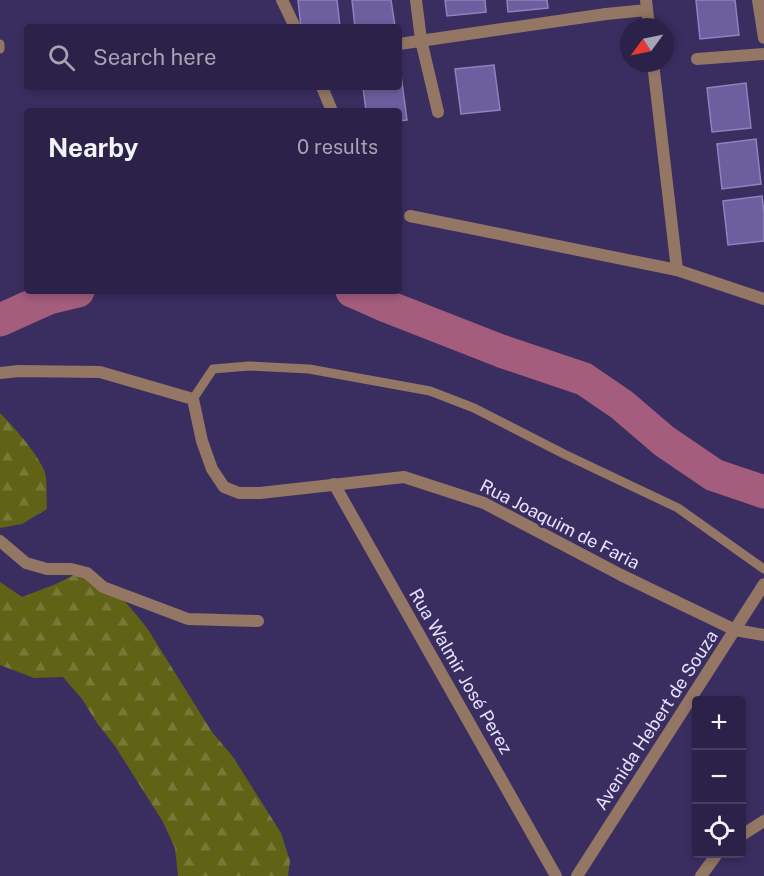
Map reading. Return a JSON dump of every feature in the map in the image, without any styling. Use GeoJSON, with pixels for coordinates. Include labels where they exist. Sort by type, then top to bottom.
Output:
{"type":"FeatureCollection","features":[{"type":"Feature","properties":{"kind":"street"},"geometry":{"type":"LineString","coordinates":[[282,0],[294,24]]}},
{"type":"Feature","properties":{"kind":"street"},"geometry":{"type":"LineString","coordinates":[[416,0],[421,40],[438,112]]}},
{"type":"Feature","properties":{"kind":"street"},"geometry":{"type":"LineString","coordinates":[[758,0],[764,38]]}},
{"type":"Feature","properties":{"kind":"street"},"geometry":{"type":"LineString","coordinates":[[402,43],[606,14],[646,5]]}},
{"type":"Feature","properties":{"kind":"street"},"geometry":{"type":"LineString","coordinates":[[696,59],[764,54]]}},
{"type":"Feature","properties":{"kind":"street"},"geometry":{"type":"LineString","coordinates":[[654,72],[677,270]]}},
{"type":"Feature","properties":{"kind":"street"},"geometry":{"type":"LineString","coordinates":[[323,90],[331,108]]}},
{"type":"Feature","properties":{"kind":"street"},"geometry":{"type":"LineString","coordinates":[[410,216],[677,270],[764,299]]}},
{"type":"Feature","properties":{"kind":"street"},"geometry":{"type":"LineString","coordinates":[[0,373],[19,371],[100,372],[193,399]]}},
{"type":"Feature","properties":{"kind":"street","name":"Rua Joaquim de Faria"},"geometry":{"type":"LineString","coordinates":[[193,399],[202,441],[212,469],[224,487],[239,493],[260,493],[404,477],[484,503],[621,575],[735,630],[764,635]]}},
{"type":"Feature","properties":{"kind":"street","name":"Rua Walmir José Perez"},"geometry":{"type":"LineString","coordinates":[[334,484],[556,876]]}},
{"type":"Feature","properties":{"kind":"street"},"geometry":{"type":"LineString","coordinates":[[0,541],[26,563],[47,569],[71,569],[87,573],[103,587],[188,619],[258,621]]}},
{"type":"Feature","properties":{"kind":"street","name":"Avenida Hebert de Souza"},"geometry":{"type":"LineString","coordinates":[[577,876],[764,584]]}},
{"type":"Feature","properties":{"kind":"street"},"geometry":{"type":"LineString","coordinates":[[746,832],[764,821]]}},
{"type":"Feature","properties":{"kind":"street"},"geometry":{"type":"LineString","coordinates":[[702,876],[714,858]]}},
{"type":"Feature","properties":{"kind":"lane"},"geometry":{"type":"LineString","coordinates":[[0,44],[0,50]]}},
{"type":"Feature","properties":{"kind":"lane"},"geometry":{"type":"LineString","coordinates":[[193,399],[213,369],[249,366],[309,369],[430,391],[474,408],[678,508],[764,569]]}},
{"type":"Feature","properties":{"kind":"green space"},"geometry":{"type":"Polygon","coordinates":[[[0,413],[18,432],[44,470],[47,509],[22,524],[0,528],[0,413]]]}},
{"type":"Feature","properties":{"kind":"green space"},"geometry":{"type":"Polygon","coordinates":[[[82,571],[108,585],[147,628],[212,732],[233,757],[281,833],[290,861],[288,876],[178,876],[175,848],[163,822],[82,699],[63,677],[34,678],[0,665],[0,582],[22,597],[82,571]]]}},
{"type":"Feature","properties":{"kind":"building"},"geometry":{"type":"Polygon","coordinates":[[[298,0],[337,0],[340,24],[301,24],[298,0]]]}},
{"type":"Feature","properties":{"kind":"building"},"geometry":{"type":"Polygon","coordinates":[[[352,0],[391,0],[395,24],[355,24],[352,0]]]}},
{"type":"Feature","properties":{"kind":"building"},"geometry":{"type":"Polygon","coordinates":[[[445,0],[485,0],[486,12],[447,16],[445,0]]]}},
{"type":"Feature","properties":{"kind":"building"},"geometry":{"type":"Polygon","coordinates":[[[507,0],[547,0],[548,8],[508,12],[507,0]]]}},
{"type":"Feature","properties":{"kind":"building"},"geometry":{"type":"Polygon","coordinates":[[[696,0],[735,0],[739,35],[700,39],[696,0]]]}},
{"type":"Feature","properties":{"kind":"building"},"geometry":{"type":"Polygon","coordinates":[[[494,65],[500,110],[461,114],[455,69],[494,65]]]}},
{"type":"Feature","properties":{"kind":"building"},"geometry":{"type":"Polygon","coordinates":[[[402,82],[407,120],[402,121],[402,108],[366,108],[363,90],[402,90],[402,82]]]}},
{"type":"Feature","properties":{"kind":"building"},"geometry":{"type":"Polygon","coordinates":[[[746,83],[751,128],[712,132],[707,88],[746,83]]]}},
{"type":"Feature","properties":{"kind":"building"},"geometry":{"type":"Polygon","coordinates":[[[756,139],[761,184],[722,189],[717,144],[756,139]]]}},
{"type":"Feature","properties":{"kind":"building"},"geometry":{"type":"Polygon","coordinates":[[[762,196],[764,241],[728,245],[723,201],[762,196]]]}},
{"type":"Feature","properties":{"kind":"waterway"},"geometry":{"type":"LineString","coordinates":[[0,320],[49,298],[66,294]]}},
{"type":"Feature","properties":{"kind":"waterway"},"geometry":{"type":"LineString","coordinates":[[359,294],[501,351],[584,379],[622,405],[664,441],[714,475],[764,492]]}}]}
